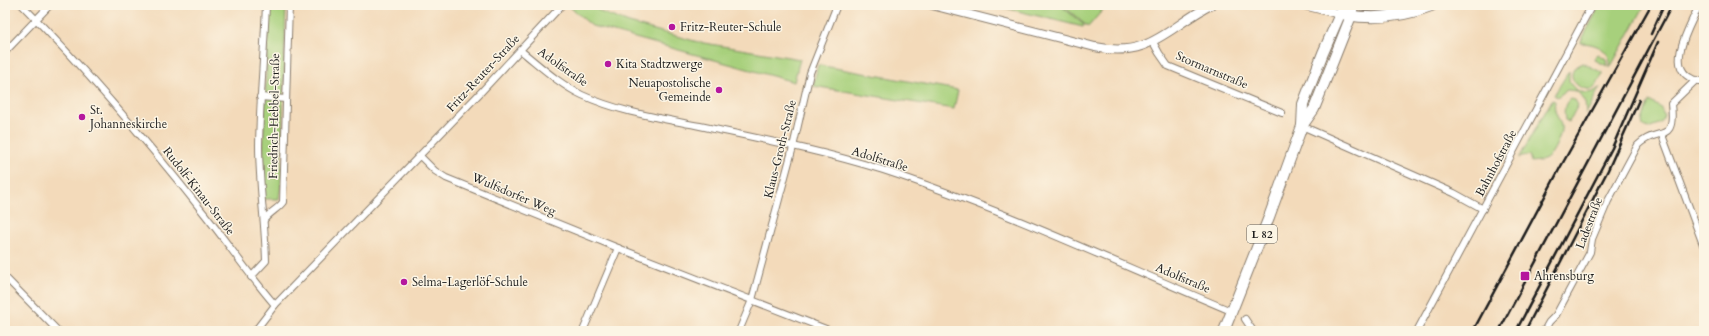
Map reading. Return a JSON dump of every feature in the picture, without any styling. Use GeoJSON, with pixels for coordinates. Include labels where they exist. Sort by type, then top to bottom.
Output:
{"type":"FeatureCollection","features":[{"type":"Feature","properties":{"kind":"main road","name":"L 82"},"geometry":{"type":"LineString","coordinates":[[1224,331],[1269,217],[1302,126],[1305,100],[1340,14],[1353,5]]}},
{"type":"Feature","properties":{"kind":"main road","name":"L 82"},"geometry":{"type":"LineString","coordinates":[[1302,126],[1314,109],[1351,16],[1353,5]]}},
{"type":"Feature","properties":{"kind":"main road"},"geometry":{"type":"LineString","coordinates":[[1340,14],[1384,18],[1415,13],[1431,6],[1388,7],[1363,5]]}},
{"type":"Feature","properties":{"kind":"street","name":"Rudolf-Kinau-Straße"},"geometry":{"type":"LineString","coordinates":[[22,5],[158,158],[203,212],[251,278],[275,304]]}},
{"type":"Feature","properties":{"kind":"street"},"geometry":{"type":"LineString","coordinates":[[5,52],[50,5]]}},
{"type":"Feature","properties":{"kind":"street","name":"Friedrich-Hebbel-Straße"},"geometry":{"type":"LineString","coordinates":[[251,278],[266,261],[264,220],[260,198],[260,96],[266,5]]}},
{"type":"Feature","properties":{"kind":"street","name":"Friedrich-Hebbel-Straße"},"geometry":{"type":"LineString","coordinates":[[264,220],[271,211],[280,206],[283,202],[289,5]]}},
{"type":"Feature","properties":{"kind":"street","name":"Fritz-Reuter-Straße"},"geometry":{"type":"LineString","coordinates":[[420,156],[562,5]]}},
{"type":"Feature","properties":{"kind":"street","name":"Klaus-Groth-Straße"},"geometry":{"type":"LineString","coordinates":[[739,331],[752,300],[793,147],[810,73],[837,5]]}},
{"type":"Feature","properties":{"kind":"street"},"geometry":{"type":"LineString","coordinates":[[932,5],[1104,49],[1127,50],[1153,42],[1211,5]]}},
{"type":"Feature","properties":{"kind":"street"},"geometry":{"type":"LineString","coordinates":[[1304,5],[1340,14]]}},
{"type":"Feature","properties":{"kind":"street","name":"Bahnhofstraße"},"geometry":{"type":"LineString","coordinates":[[1417,331],[1592,5]]}},
{"type":"Feature","properties":{"kind":"street"},"geometry":{"type":"LineString","coordinates":[[1699,5],[1680,49],[1679,56],[1680,66],[1685,75],[1696,80],[1704,80]]}},
{"type":"Feature","properties":{"kind":"street","name":"Stormarnstraße"},"geometry":{"type":"LineString","coordinates":[[1153,42],[1168,66],[1282,113]]}},
{"type":"Feature","properties":{"kind":"street","name":"Adolfstraße"},"geometry":{"type":"LineString","coordinates":[[520,50],[550,74],[580,94],[612,107],[858,163],[959,197],[1231,311]]}},
{"type":"Feature","properties":{"kind":"street"},"geometry":{"type":"LineString","coordinates":[[1696,80],[1671,104],[1671,125],[1668,132],[1662,135],[1704,247]]}},
{"type":"Feature","properties":{"kind":"street"},"geometry":{"type":"LineString","coordinates":[[260,96],[286,99]]}},
{"type":"Feature","properties":{"kind":"street"},"geometry":{"type":"LineString","coordinates":[[1302,126],[1390,164],[1483,209]]}},
{"type":"Feature","properties":{"kind":"street","name":"Ladestraße"},"geometry":{"type":"LineString","coordinates":[[1544,331],[1549,322],[1556,315],[1590,252],[1592,239],[1608,201],[1638,145],[1645,138],[1652,135],[1662,135]]}},
{"type":"Feature","properties":{"kind":"street"},"geometry":{"type":"LineString","coordinates":[[255,331],[275,304],[420,156]]}},
{"type":"Feature","properties":{"kind":"street","name":"Wulfsdorfer Weg"},"geometry":{"type":"LineString","coordinates":[[420,156],[435,171],[446,178],[618,248],[830,331]]}},
{"type":"Feature","properties":{"kind":"street"},"geometry":{"type":"LineString","coordinates":[[582,331],[618,248]]}},
{"type":"Feature","properties":{"kind":"street"},"geometry":{"type":"LineString","coordinates":[[5,277],[58,331]]}},
{"type":"Feature","properties":{"kind":"street"},"geometry":{"type":"LineString","coordinates":[[1245,319],[1253,331]]}},
{"type":"Feature","properties":{"kind":"green space"},"geometry":{"type":"Polygon","coordinates":[[[269,5],[286,5],[281,184],[279,199],[264,199],[263,145],[269,5]]]}},
{"type":"Feature","properties":{"kind":"green space"},"geometry":{"type":"Polygon","coordinates":[[[573,5],[590,5],[603,13],[629,23],[698,42],[800,59],[794,82],[592,26],[571,8],[573,5]]]}},
{"type":"Feature","properties":{"kind":"green space"},"geometry":{"type":"Polygon","coordinates":[[[993,5],[1060,5],[1084,25],[1083,27],[993,5]]]}},
{"type":"Feature","properties":{"kind":"green space"},"geometry":{"type":"Polygon","coordinates":[[[1062,5],[1107,5],[1088,27],[1062,5]]]}},
{"type":"Feature","properties":{"kind":"green space"},"geometry":{"type":"Polygon","coordinates":[[[1600,5],[1645,5],[1610,68],[1610,62],[1606,52],[1592,44],[1580,43],[1600,5]]]}},
{"type":"Feature","properties":{"kind":"green space"},"geometry":{"type":"Polygon","coordinates":[[[1598,54],[1606,59],[1607,66],[1595,60],[1598,54]]]}},
{"type":"Feature","properties":{"kind":"green space"},"geometry":{"type":"Polygon","coordinates":[[[1583,63],[1603,73],[1597,84],[1592,89],[1583,88],[1576,84],[1573,80],[1572,72],[1574,68],[1583,63]]]}},
{"type":"Feature","properties":{"kind":"green space"},"geometry":{"type":"Polygon","coordinates":[[[818,65],[958,90],[954,109],[813,86],[818,65]]]}},
{"type":"Feature","properties":{"kind":"green space"},"geometry":{"type":"Polygon","coordinates":[[[1569,71],[1569,82],[1575,89],[1588,93],[1600,87],[1586,114],[1585,101],[1577,91],[1567,90],[1557,97],[1554,95],[1569,71]]]}},
{"type":"Feature","properties":{"kind":"green space"},"geometry":{"type":"Polygon","coordinates":[[[1570,99],[1575,100],[1578,105],[1569,122],[1565,120],[1564,112],[1566,103],[1570,99]]]}},
{"type":"Feature","properties":{"kind":"green space"},"geometry":{"type":"Polygon","coordinates":[[[1552,100],[1555,101],[1555,111],[1561,125],[1559,138],[1554,149],[1549,157],[1542,161],[1531,162],[1529,155],[1519,158],[1552,100]]]}},
{"type":"Feature","properties":{"kind":"green space"},"geometry":{"type":"Polygon","coordinates":[[[1649,101],[1660,107],[1664,115],[1661,123],[1648,128],[1643,126],[1642,121],[1649,101]]]}},
{"type":"Feature","properties":{"kind":"railway"},"geometry":{"type":"LineString","coordinates":[[1473,331],[1560,168],[1651,5]]}},
{"type":"Feature","properties":{"kind":"railway"},"geometry":{"type":"LineString","coordinates":[[1651,34],[1664,5]]}},
{"type":"Feature","properties":{"kind":"railway"},"geometry":{"type":"LineString","coordinates":[[1499,331],[1672,5]]}},
{"type":"Feature","properties":{"kind":"railway"},"geometry":{"type":"LineString","coordinates":[[1516,331],[1612,148],[1658,42]]}},
{"type":"Feature","properties":{"kind":"railway"},"geometry":{"type":"LineString","coordinates":[[1525,331],[1608,170],[1639,100]]}},
{"type":"Feature","properties":{"kind":"place","name":"Fritz-Reuter-Schule"},"geometry":{"type":"Point","coordinates":[672,27]}},
{"type":"Feature","properties":{"kind":"place","name":"Kita Stadtzwerge"},"geometry":{"type":"Point","coordinates":[608,64]}},
{"type":"Feature","properties":{"kind":"place","name":"Neuapostolische Gemeinde"},"geometry":{"type":"Point","coordinates":[719,90]}},
{"type":"Feature","properties":{"kind":"place","name":"St. Johanneskirche"},"geometry":{"type":"Point","coordinates":[82,117]}},
{"type":"Feature","properties":{"kind":"place","name":"Ahrensburg"},"geometry":{"type":"Point","coordinates":[1525,276]}},
{"type":"Feature","properties":{"kind":"place","name":"Selma-Lagerlöf-Schule"},"geometry":{"type":"Point","coordinates":[404,282]}}]}
